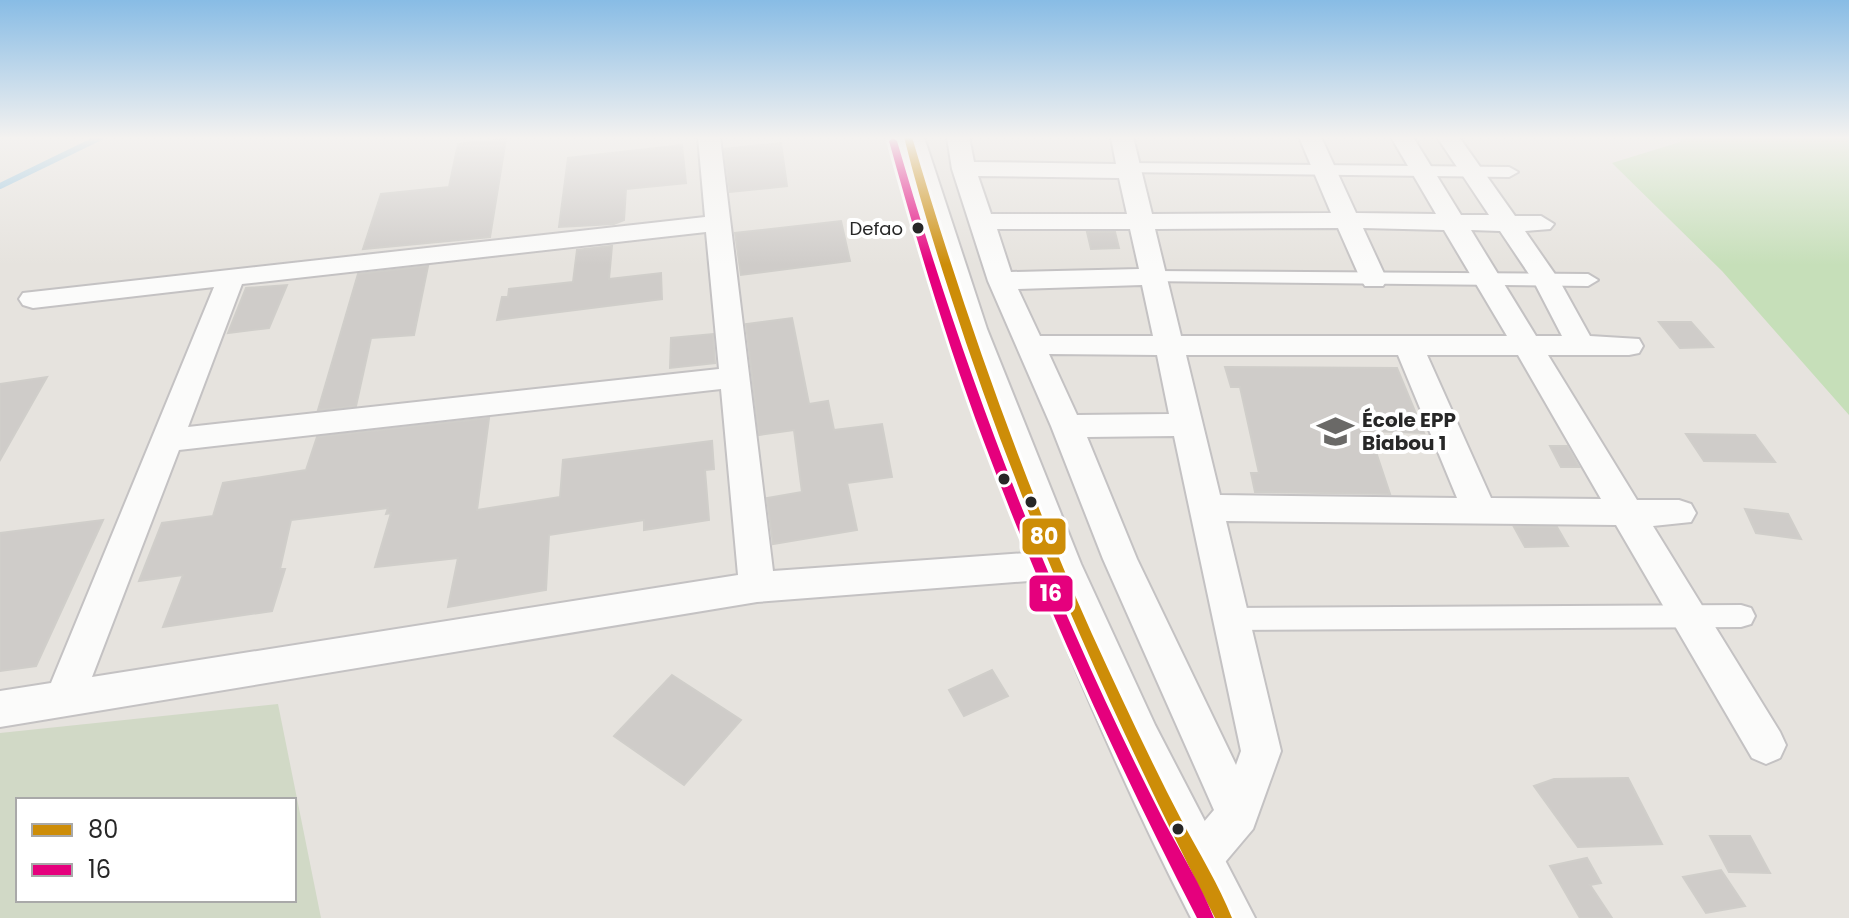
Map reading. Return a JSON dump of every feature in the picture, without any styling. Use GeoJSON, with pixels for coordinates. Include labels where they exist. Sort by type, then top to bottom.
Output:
{"type":"FeatureCollection","features":[{"type":"Feature","properties":{"kind":"main road"},"geometry":{"type":"LineString","coordinates":[[919,180],[971,343],[1055,565],[1195,865],[1224,918]]}},
{"type":"Feature","properties":{"kind":"street"},"geometry":{"type":"LineString","coordinates":[[714,180],[757,587]]}},
{"type":"Feature","properties":{"kind":"street"},"geometry":{"type":"LineString","coordinates":[[968,180],[985,222],[1001,281],[1067,426],[1100,515],[1238,815]]}},
{"type":"Feature","properties":{"kind":"street"},"geometry":{"type":"LineString","coordinates":[[1131,180],[1261,751],[1238,815],[1195,865]]}},
{"type":"Feature","properties":{"kind":"street"},"geometry":{"type":"LineString","coordinates":[[1331,180],[1374,280]]}},
{"type":"Feature","properties":{"kind":"street"},"geometry":{"type":"LineString","coordinates":[[1428,180],[1766,745]]}},
{"type":"Feature","properties":{"kind":"street"},"geometry":{"type":"LineString","coordinates":[[1476,180],[1546,280],[1581,346]]}},
{"type":"Feature","properties":{"kind":"street"},"geometry":{"type":"LineString","coordinates":[[985,222],[1349,220],[1541,224]]}},
{"type":"Feature","properties":{"kind":"street"},"geometry":{"type":"LineString","coordinates":[[33,299],[719,223]]}},
{"type":"Feature","properties":{"kind":"street"},"geometry":{"type":"LineString","coordinates":[[64,699],[232,276]]}},
{"type":"Feature","properties":{"kind":"street"},"geometry":{"type":"LineString","coordinates":[[1001,281],[1153,277],[1588,280]]}},
{"type":"Feature","properties":{"kind":"street"},"geometry":{"type":"LineString","coordinates":[[1028,345],[1170,348],[1629,346]]}},
{"type":"Feature","properties":{"kind":"street"},"geometry":{"type":"LineString","coordinates":[[1409,347],[1480,512]]}},
{"type":"Feature","properties":{"kind":"street"},"geometry":{"type":"LineString","coordinates":[[168,440],[735,377]]}},
{"type":"Feature","properties":{"kind":"street"},"geometry":{"type":"LineString","coordinates":[[1067,426],[1187,425]]}},
{"type":"Feature","properties":{"kind":"street"},"geometry":{"type":"LineString","coordinates":[[1206,508],[1679,513]]}},
{"type":"Feature","properties":{"kind":"street"},"geometry":{"type":"LineString","coordinates":[[0,709],[757,587],[1055,565]]}},
{"type":"Feature","properties":{"kind":"street"},"geometry":{"type":"LineString","coordinates":[[1231,619],[1741,616]]}},
{"type":"Feature","properties":{"kind":"green space"},"geometry":{"type":"Polygon","coordinates":[[[1629,180],[1849,180],[1849,415],[1722,271],[1629,180]]]}},
{"type":"Feature","properties":{"kind":"green space"},"geometry":{"type":"Polygon","coordinates":[[[278,704],[321,918],[0,918],[0,733],[278,704]]]}},
{"type":"Feature","properties":{"kind":"building"},"geometry":{"type":"Polygon","coordinates":[[[450,180],[499,180],[490,237],[363,249],[381,194],[449,187],[450,180]]]}},
{"type":"Feature","properties":{"kind":"building"},"geometry":{"type":"Polygon","coordinates":[[[565,180],[686,180],[686,183],[626,189],[624,220],[614,224],[559,227],[565,180]]]}},
{"type":"Feature","properties":{"kind":"building"},"geometry":{"type":"Polygon","coordinates":[[[728,180],[786,180],[787,186],[730,192],[728,180]]]}},
{"type":"Feature","properties":{"kind":"building"},"geometry":{"type":"Polygon","coordinates":[[[841,221],[850,261],[741,275],[735,233],[841,221]]]}},
{"type":"Feature","properties":{"kind":"building"},"geometry":{"type":"Polygon","coordinates":[[[1087,232],[1115,232],[1119,248],[1091,249],[1087,232]]]}},
{"type":"Feature","properties":{"kind":"building"},"geometry":{"type":"Polygon","coordinates":[[[612,246],[609,279],[661,273],[662,299],[497,320],[502,297],[508,297],[509,289],[573,282],[577,250],[612,246]]]}},
{"type":"Feature","properties":{"kind":"building"},"geometry":{"type":"Polygon","coordinates":[[[428,266],[414,335],[371,338],[356,406],[318,410],[358,274],[428,266]]]}},
{"type":"Feature","properties":{"kind":"building"},"geometry":{"type":"Polygon","coordinates":[[[287,285],[269,328],[228,333],[246,288],[287,285]]]}},
{"type":"Feature","properties":{"kind":"building"},"geometry":{"type":"Polygon","coordinates":[[[792,318],[809,404],[828,401],[834,430],[882,424],[892,477],[847,483],[857,530],[773,544],[767,498],[802,492],[794,430],[759,435],[746,324],[792,318]]]}},
{"type":"Feature","properties":{"kind":"building"},"geometry":{"type":"Polygon","coordinates":[[[1659,322],[1691,322],[1713,347],[1680,348],[1659,322]]]}},
{"type":"Feature","properties":{"kind":"building"},"geometry":{"type":"Polygon","coordinates":[[[713,334],[715,363],[670,368],[671,338],[713,334]]]}},
{"type":"Feature","properties":{"kind":"building"},"geometry":{"type":"Polygon","coordinates":[[[1225,367],[1397,368],[1424,433],[1369,431],[1390,494],[1255,492],[1251,473],[1259,473],[1240,387],[1231,387],[1225,367]]]}},
{"type":"Feature","properties":{"kind":"building"},"geometry":{"type":"Polygon","coordinates":[[[47,377],[0,460],[0,384],[47,377]]]}},
{"type":"Feature","properties":{"kind":"building"},"geometry":{"type":"Polygon","coordinates":[[[489,418],[477,510],[560,497],[563,460],[712,441],[714,469],[705,470],[709,520],[644,530],[644,520],[549,535],[546,590],[448,607],[458,558],[375,567],[391,513],[386,514],[388,508],[291,520],[280,569],[285,569],[272,611],[163,627],[183,575],[139,581],[162,523],[213,516],[223,483],[306,470],[317,437],[489,418]]]}},
{"type":"Feature","properties":{"kind":"building"},"geometry":{"type":"Polygon","coordinates":[[[1686,434],[1755,435],[1775,462],[1704,461],[1686,434]]]}},
{"type":"Feature","properties":{"kind":"building"},"geometry":{"type":"Polygon","coordinates":[[[1550,446],[1567,446],[1579,467],[1561,467],[1550,446]]]}},
{"type":"Feature","properties":{"kind":"building"},"geometry":{"type":"Polygon","coordinates":[[[1745,509],[1788,514],[1801,539],[1756,533],[1745,509]]]}},
{"type":"Feature","properties":{"kind":"building"},"geometry":{"type":"Polygon","coordinates":[[[103,520],[36,666],[0,671],[0,533],[103,520]]]}},
{"type":"Feature","properties":{"kind":"building"},"geometry":{"type":"Polygon","coordinates":[[[1514,527],[1557,527],[1568,546],[1525,547],[1514,527]]]}},
{"type":"Feature","properties":{"kind":"building"},"geometry":{"type":"Polygon","coordinates":[[[992,670],[1008,696],[964,716],[949,690],[992,670]]]}},
{"type":"Feature","properties":{"kind":"building"},"geometry":{"type":"Polygon","coordinates":[[[672,675],[741,720],[684,785],[614,736],[672,675]]]}},
{"type":"Feature","properties":{"kind":"building"},"geometry":{"type":"Polygon","coordinates":[[[1628,778],[1662,844],[1578,847],[1534,786],[1554,779],[1628,778]]]}},
{"type":"Feature","properties":{"kind":"building"},"geometry":{"type":"Polygon","coordinates":[[[1710,836],[1750,836],[1770,873],[1729,872],[1710,836]]]}},
{"type":"Feature","properties":{"kind":"building"},"geometry":{"type":"Polygon","coordinates":[[[1587,858],[1601,883],[1590,885],[1612,918],[1580,918],[1550,866],[1587,858]]]}},
{"type":"Feature","properties":{"kind":"building"},"geometry":{"type":"Polygon","coordinates":[[[1721,870],[1745,906],[1706,913],[1683,877],[1721,870]]]}},
{"type":"Feature","properties":{"kind":"waterway"},"geometry":{"type":"LineString","coordinates":[[0,186],[13,180]]}},
{"type":"Feature","properties":{"kind":"transit line","name":"16"},"geometry":{"type":"LineString","coordinates":[[904,180],[954,341],[1027,538],[1112,731],[1206,918]]}},
{"type":"Feature","properties":{"kind":"transit line","name":"80"},"geometry":{"type":"LineString","coordinates":[[920,180],[970,339],[1044,536],[1129,730],[1224,918]]}},
{"type":"Feature","properties":{"kind":"place","name":"Defao"},"geometry":{"type":"Point","coordinates":[918,228]}},
{"type":"Feature","properties":{"kind":"place","name":"École EPP Biabou 1"},"geometry":{"type":"Point","coordinates":[1336,432]}}]}
